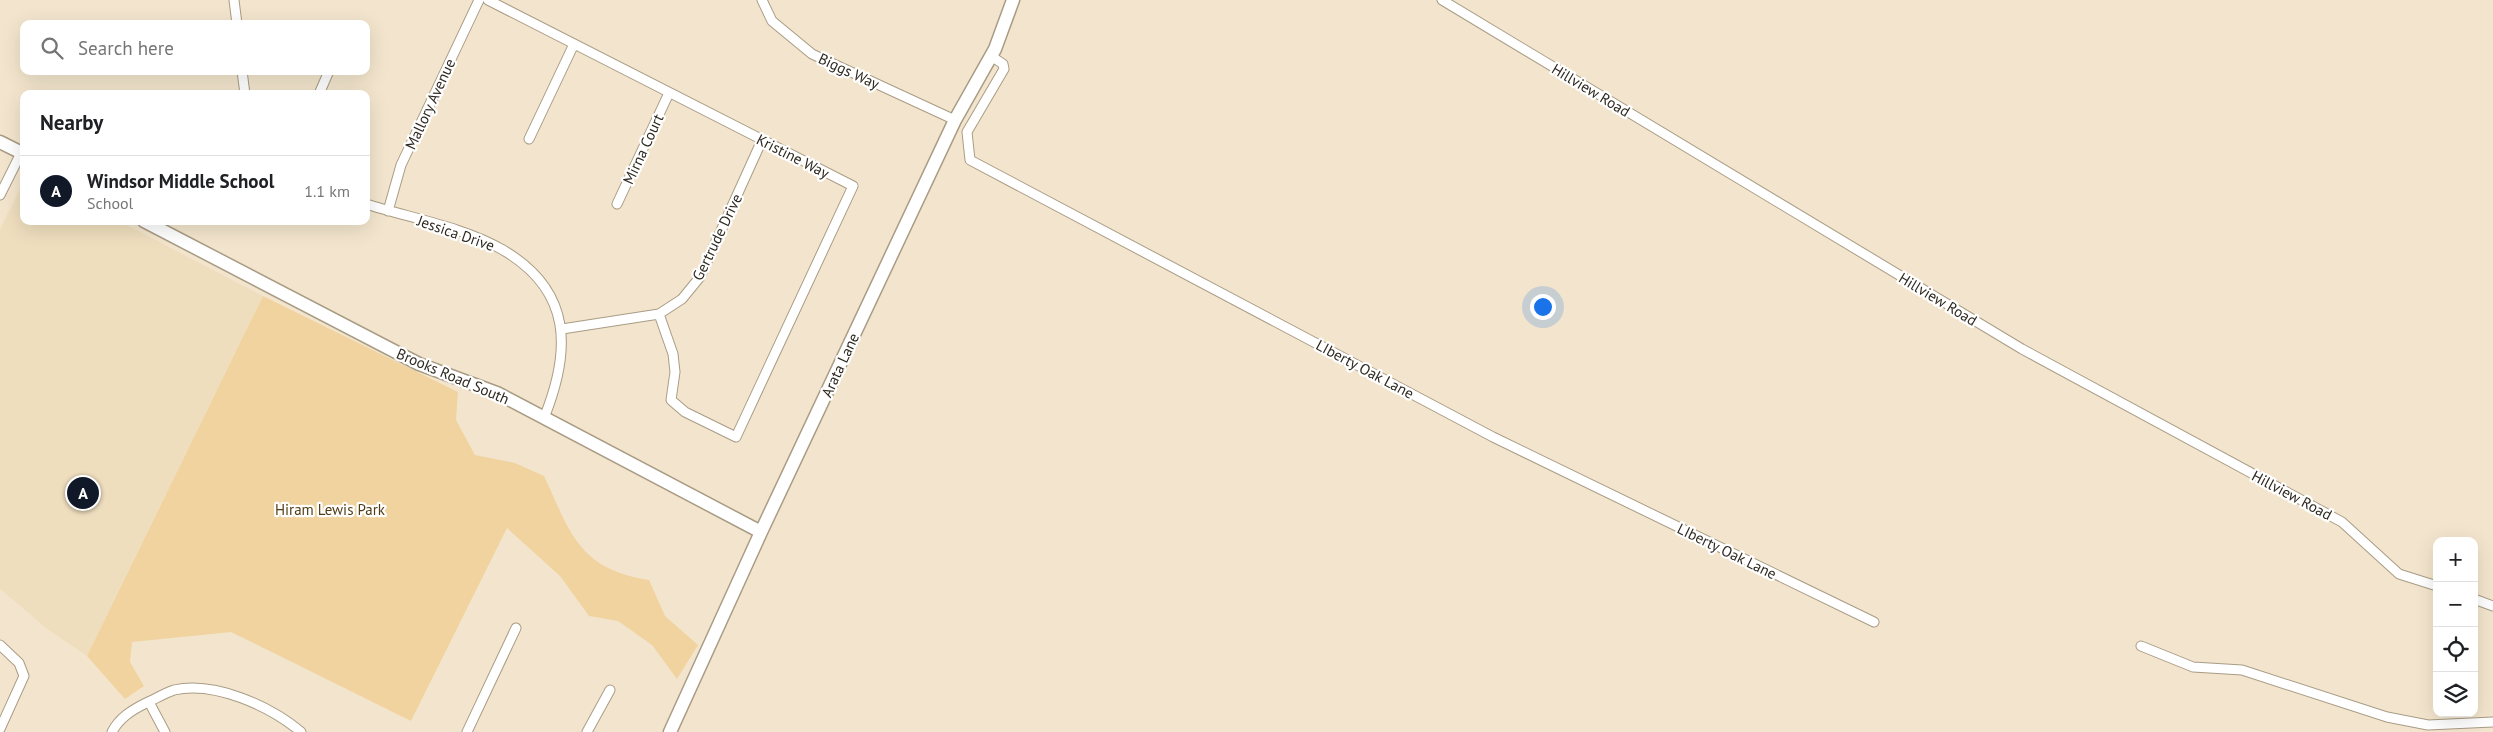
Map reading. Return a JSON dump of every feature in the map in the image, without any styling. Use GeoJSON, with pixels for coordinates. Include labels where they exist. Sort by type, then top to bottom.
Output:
{"type":"FeatureCollection","features":[{"type":"Feature","properties":{"kind":"street"},"geometry":{"type":"LineString","coordinates":[[234,0],[236,20]]}},
{"type":"Feature","properties":{"kind":"street","name":"Mallory Avenue"},"geometry":{"type":"LineString","coordinates":[[388,211],[401,165],[479,0]]}},
{"type":"Feature","properties":{"kind":"street","name":"Kristine Way"},"geometry":{"type":"LineString","coordinates":[[488,0],[853,186],[736,437],[685,412],[671,400],[675,372],[672,354],[659,314]]}},
{"type":"Feature","properties":{"kind":"street","name":"Biggs Way"},"geometry":{"type":"LineString","coordinates":[[762,0],[772,21],[812,54],[955,120]]}},
{"type":"Feature","properties":{"kind":"street","name":"Arata Lane"},"geometry":{"type":"LineString","coordinates":[[670,732],[761,532],[955,120],[991,56],[1013,0]]}},
{"type":"Feature","properties":{"kind":"street","name":"Hillview Road"},"geometry":{"type":"LineString","coordinates":[[1442,0],[2022,349],[2342,522],[2399,574],[2433,585]]}},
{"type":"Feature","properties":{"kind":"street"},"geometry":{"type":"LineString","coordinates":[[529,139],[574,44]]}},
{"type":"Feature","properties":{"kind":"street","name":"LIberty Oak Lane"},"geometry":{"type":"LineString","coordinates":[[991,56],[1003,64],[1004,69],[967,132],[970,160],[1493,437],[1874,622]]}},
{"type":"Feature","properties":{"kind":"street"},"geometry":{"type":"LineString","coordinates":[[243,75],[245,90]]}},
{"type":"Feature","properties":{"kind":"street"},"geometry":{"type":"LineString","coordinates":[[321,90],[327,75]]}},
{"type":"Feature","properties":{"kind":"street","name":"Mirna Court"},"geometry":{"type":"LineString","coordinates":[[617,204],[669,93]]}},
{"type":"Feature","properties":{"kind":"street","name":"Gertrude Drive"},"geometry":{"type":"LineString","coordinates":[[562,329],[659,314],[682,298],[700,277],[762,140]]}},
{"type":"Feature","properties":{"kind":"street"},"geometry":{"type":"LineString","coordinates":[[0,142],[20,152]]}},
{"type":"Feature","properties":{"kind":"street"},"geometry":{"type":"LineString","coordinates":[[0,195],[20,158]]}},
{"type":"Feature","properties":{"kind":"street","name":"Jessica Drive"},"geometry":{"type":"LineString","coordinates":[[370,205],[471,235],[504,250],[533,273],[553,299],[562,329],[555,390],[544,418]]}},
{"type":"Feature","properties":{"kind":"street","name":"Brooks Road South"},"geometry":{"type":"LineString","coordinates":[[152,225],[419,364],[487,389],[761,532]]}},
{"type":"Feature","properties":{"kind":"street"},"geometry":{"type":"LineString","coordinates":[[2478,600],[2493,606]]}},
{"type":"Feature","properties":{"kind":"street"},"geometry":{"type":"LineString","coordinates":[[467,732],[516,628]]}},
{"type":"Feature","properties":{"kind":"street"},"geometry":{"type":"LineString","coordinates":[[0,645],[19,663],[24,676],[0,728]]}},
{"type":"Feature","properties":{"kind":"street"},"geometry":{"type":"LineString","coordinates":[[2141,646],[2193,667],[2242,670],[2387,717],[2428,725],[2493,722]]}},
{"type":"Feature","properties":{"kind":"street"},"geometry":{"type":"LineString","coordinates":[[112,732],[115,726],[132,710],[174,690],[206,689],[246,699],[284,718],[301,732]]}},
{"type":"Feature","properties":{"kind":"street"},"geometry":{"type":"LineString","coordinates":[[587,732],[610,690]]}},
{"type":"Feature","properties":{"kind":"street"},"geometry":{"type":"LineString","coordinates":[[149,702],[165,732]]}},
{"type":"Feature","properties":{"kind":"shaded area"},"geometry":{"type":"Polygon","coordinates":[[[20,189],[20,225],[127,225],[263,296],[87,656],[46,628],[0,589],[0,229],[20,189]]]}},
{"type":"Feature","properties":{"kind":"green space","name":"Hiram Lewis Park"},"geometry":{"type":"Polygon","coordinates":[[[263,296],[458,392],[456,420],[475,455],[515,463],[544,476],[571,531],[580,546],[592,558],[625,575],[649,580],[665,616],[698,645],[677,679],[652,645],[618,621],[589,616],[560,576],[507,528],[411,721],[231,632],[132,642],[130,662],[144,686],[125,699],[87,656],[263,296]]]}},
{"type":"Feature","properties":{"kind":"place","name":"Windsor Middle School"},"geometry":{"type":"Point","coordinates":[83,493]}}]}
